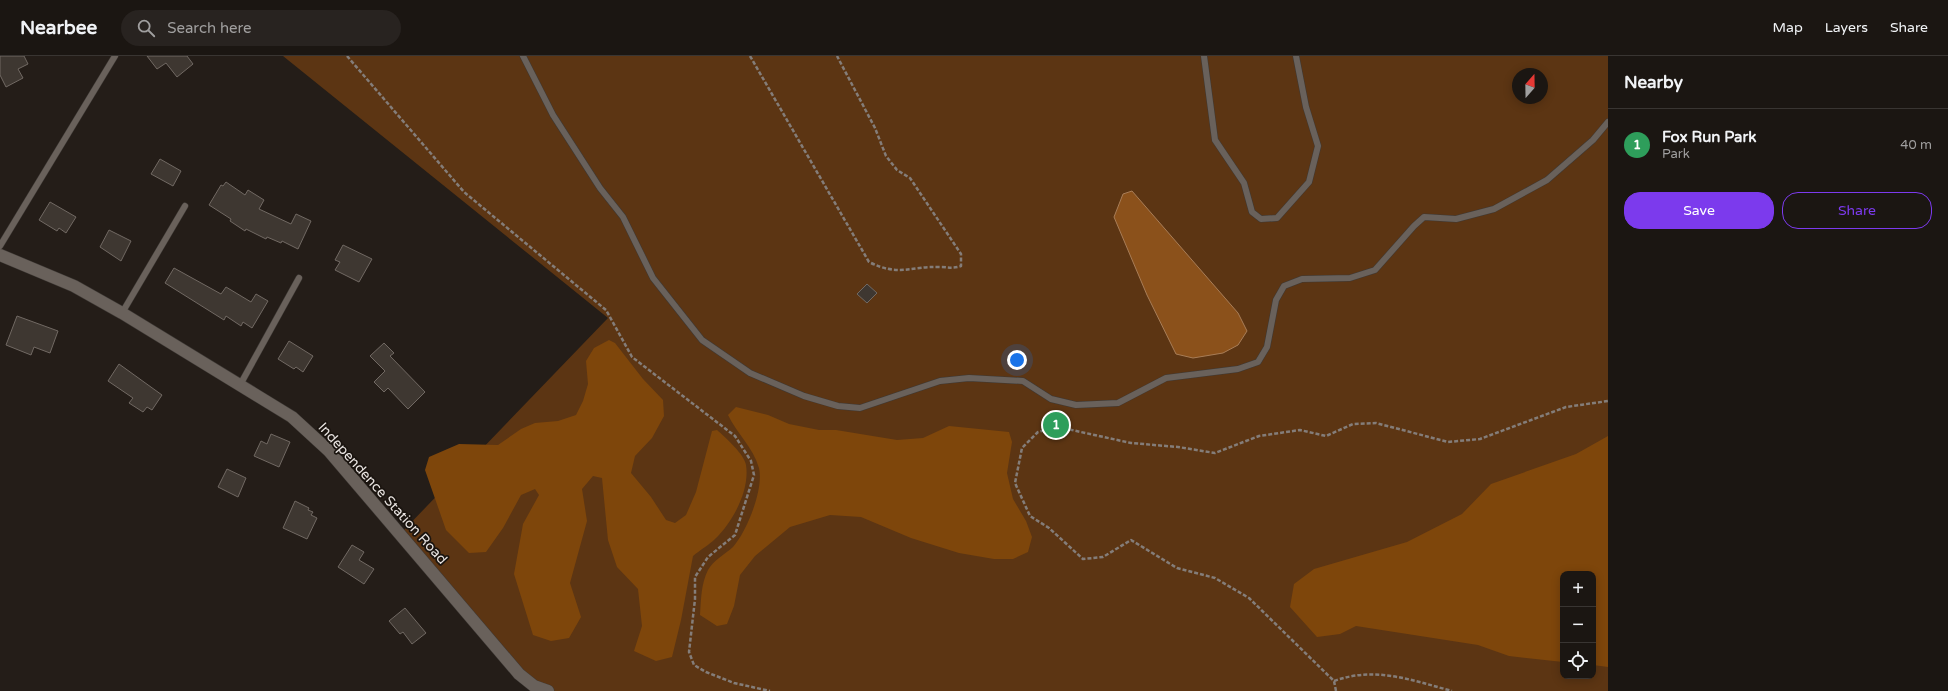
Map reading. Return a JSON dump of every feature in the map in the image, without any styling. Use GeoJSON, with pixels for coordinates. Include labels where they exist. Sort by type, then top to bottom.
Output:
{"type":"FeatureCollection","features":[{"type":"Feature","properties":{"kind":"street","name":"Independence Station Road"},"geometry":{"type":"LineString","coordinates":[[0,255],[74,286],[122,313],[292,417],[329,451],[519,674],[533,688],[548,691]]}},
{"type":"Feature","properties":{"kind":"lane"},"geometry":{"type":"LineString","coordinates":[[0,246],[115,56]]}},
{"type":"Feature","properties":{"kind":"lane"},"geometry":{"type":"LineString","coordinates":[[523,56],[553,115],[600,188],[623,217],[653,278],[702,340],[750,374],[804,396],[838,406],[860,408],[940,381],[969,378],[1023,381],[1051,399],[1076,405],[1118,403],[1166,378],[1238,369],[1258,362],[1267,347],[1276,300],[1284,286],[1302,279],[1350,278],[1375,270],[1414,226],[1424,217],[1456,219],[1494,208],[1547,180],[1593,140],[1608,122]]}},
{"type":"Feature","properties":{"kind":"lane"},"geometry":{"type":"LineString","coordinates":[[1204,56],[1215,140],[1244,183],[1252,212],[1261,219],[1277,218],[1309,182],[1318,146],[1306,107],[1296,56]]}},
{"type":"Feature","properties":{"kind":"lane"},"geometry":{"type":"LineString","coordinates":[[122,313],[185,206]]}},
{"type":"Feature","properties":{"kind":"lane"},"geometry":{"type":"LineString","coordinates":[[240,385],[299,278]]}},
{"type":"Feature","properties":{"kind":"path"},"geometry":{"type":"LineString","coordinates":[[347,56],[464,192],[606,310],[632,357],[735,436],[751,461],[754,474],[734,535],[708,557],[695,577],[695,599],[689,652],[694,665],[706,672],[734,683],[770,691]]}},
{"type":"Feature","properties":{"kind":"path"},"geometry":{"type":"LineString","coordinates":[[750,56],[869,262],[884,270],[909,270],[939,266],[954,268],[961,266],[961,254],[910,178],[896,170],[886,156],[875,128],[837,56]]}},
{"type":"Feature","properties":{"kind":"path"},"geometry":{"type":"LineString","coordinates":[[1336,691],[1334,681],[1249,598],[1215,578],[1177,568],[1131,540],[1103,557],[1083,559],[1049,528],[1030,516],[1015,483],[1022,448],[1038,432],[1058,427],[1131,443],[1215,452],[1259,436],[1300,430],[1326,436],[1353,424],[1376,423],[1448,442],[1480,439],[1566,407],[1608,401]]}},
{"type":"Feature","properties":{"kind":"path"},"geometry":{"type":"LineString","coordinates":[[1334,681],[1350,675],[1386,674],[1452,691]]}},
{"type":"Feature","properties":{"kind":"shaded area"},"geometry":{"type":"Polygon","coordinates":[[[283,56],[1608,56],[1608,691],[548,691],[534,686],[401,533],[608,318],[283,56]]]}},
{"type":"Feature","properties":{"kind":"shaded area"},"geometry":{"type":"Polygon","coordinates":[[[1132,191],[1238,313],[1247,331],[1238,345],[1223,353],[1193,358],[1176,354],[1147,295],[1114,217],[1123,194],[1132,191]]]}},
{"type":"Feature","properties":{"kind":"shaded area"},"geometry":{"type":"Polygon","coordinates":[[[609,340],[615,343],[643,379],[663,400],[664,416],[652,438],[635,456],[631,473],[651,497],[666,520],[675,523],[686,515],[696,492],[712,431],[717,430],[738,451],[746,465],[747,475],[743,495],[734,515],[715,539],[693,556],[681,620],[672,657],[656,661],[634,651],[642,626],[638,589],[617,567],[608,540],[602,478],[593,476],[582,489],[587,521],[570,583],[581,617],[569,638],[551,641],[533,635],[514,574],[523,524],[539,495],[535,489],[521,495],[503,528],[486,552],[469,553],[446,530],[425,470],[429,457],[459,444],[498,445],[521,429],[535,423],[558,421],[576,415],[583,401],[588,384],[586,361],[594,348],[609,340]]]}},
{"type":"Feature","properties":{"kind":"shaded area"},"geometry":{"type":"Polygon","coordinates":[[[736,407],[768,415],[789,424],[819,430],[836,430],[897,440],[923,438],[949,426],[1009,432],[1012,442],[1007,473],[1013,499],[1026,521],[1032,537],[1028,552],[1013,559],[994,559],[959,553],[911,538],[861,517],[830,515],[790,527],[755,556],[740,575],[734,606],[727,624],[717,626],[700,615],[704,581],[710,567],[733,547],[744,531],[757,498],[760,477],[759,468],[753,454],[728,415],[736,407]]]}},
{"type":"Feature","properties":{"kind":"shaded area"},"geometry":{"type":"Polygon","coordinates":[[[1608,436],[1608,667],[1596,665],[1596,571],[1560,571],[1560,662],[1509,656],[1478,645],[1356,626],[1340,634],[1317,637],[1290,607],[1294,584],[1314,569],[1407,542],[1462,514],[1491,484],[1576,454],[1608,436]]]}},
{"type":"Feature","properties":{"kind":"building"},"geometry":{"type":"Polygon","coordinates":[[[0,56],[24,56],[28,64],[18,69],[23,78],[6,87],[0,75],[0,56]]]}},
{"type":"Feature","properties":{"kind":"building"},"geometry":{"type":"Polygon","coordinates":[[[147,56],[187,56],[193,64],[177,77],[166,63],[157,69],[147,56]]]}},
{"type":"Feature","properties":{"kind":"building"},"geometry":{"type":"Polygon","coordinates":[[[160,159],[181,171],[173,186],[151,174],[160,159]]]}},
{"type":"Feature","properties":{"kind":"building"},"geometry":{"type":"Polygon","coordinates":[[[226,182],[245,195],[248,190],[264,200],[259,209],[291,224],[296,214],[311,221],[298,249],[282,241],[281,243],[267,237],[266,239],[246,229],[245,231],[230,221],[231,219],[209,205],[221,185],[223,186],[226,182]]]}},
{"type":"Feature","properties":{"kind":"building"},"geometry":{"type":"Polygon","coordinates":[[[50,202],[76,217],[66,233],[59,228],[57,231],[39,220],[50,202]]]}},
{"type":"Feature","properties":{"kind":"building"},"geometry":{"type":"Polygon","coordinates":[[[109,230],[131,241],[121,261],[100,247],[109,230]]]}},
{"type":"Feature","properties":{"kind":"building"},"geometry":{"type":"Polygon","coordinates":[[[343,245],[372,259],[359,282],[335,270],[340,262],[335,260],[343,245]]]}},
{"type":"Feature","properties":{"kind":"building"},"geometry":{"type":"Polygon","coordinates":[[[174,268],[221,294],[226,287],[251,302],[256,294],[268,301],[252,328],[243,322],[241,326],[226,316],[224,320],[165,283],[174,268]]]}},
{"type":"Feature","properties":{"kind":"building"},"geometry":{"type":"Polygon","coordinates":[[[867,284],[877,293],[867,303],[857,294],[867,284]]]}},
{"type":"Feature","properties":{"kind":"building"},"geometry":{"type":"Polygon","coordinates":[[[17,316],[58,331],[50,353],[34,347],[31,355],[6,345],[17,316]]]}},
{"type":"Feature","properties":{"kind":"building"},"geometry":{"type":"Polygon","coordinates":[[[289,341],[313,356],[303,372],[296,367],[294,369],[278,359],[289,341]]]}},
{"type":"Feature","properties":{"kind":"building"},"geometry":{"type":"Polygon","coordinates":[[[384,343],[394,353],[390,356],[425,392],[408,409],[388,388],[384,392],[374,382],[385,371],[370,356],[384,343]]]}},
{"type":"Feature","properties":{"kind":"building"},"geometry":{"type":"Polygon","coordinates":[[[119,364],[162,395],[152,410],[147,407],[143,412],[129,403],[133,398],[108,381],[119,364]]]}},
{"type":"Feature","properties":{"kind":"building"},"geometry":{"type":"Polygon","coordinates":[[[271,434],[290,442],[279,467],[254,456],[261,441],[267,444],[271,434]]]}},
{"type":"Feature","properties":{"kind":"building"},"geometry":{"type":"Polygon","coordinates":[[[227,469],[246,478],[238,497],[218,487],[227,469]]]}},
{"type":"Feature","properties":{"kind":"building"},"geometry":{"type":"Polygon","coordinates":[[[295,501],[309,508],[308,510],[313,512],[311,515],[317,518],[307,539],[283,528],[295,501]]]}},
{"type":"Feature","properties":{"kind":"building"},"geometry":{"type":"Polygon","coordinates":[[[352,545],[364,552],[359,560],[374,569],[364,584],[338,567],[352,545]]]}},
{"type":"Feature","properties":{"kind":"building"},"geometry":{"type":"Polygon","coordinates":[[[405,608],[426,633],[412,644],[403,632],[400,634],[389,621],[405,608]]]}},
{"type":"Feature","properties":{"kind":"place","name":"Fox Run Park"},"geometry":{"type":"Point","coordinates":[1056,425]}}]}
